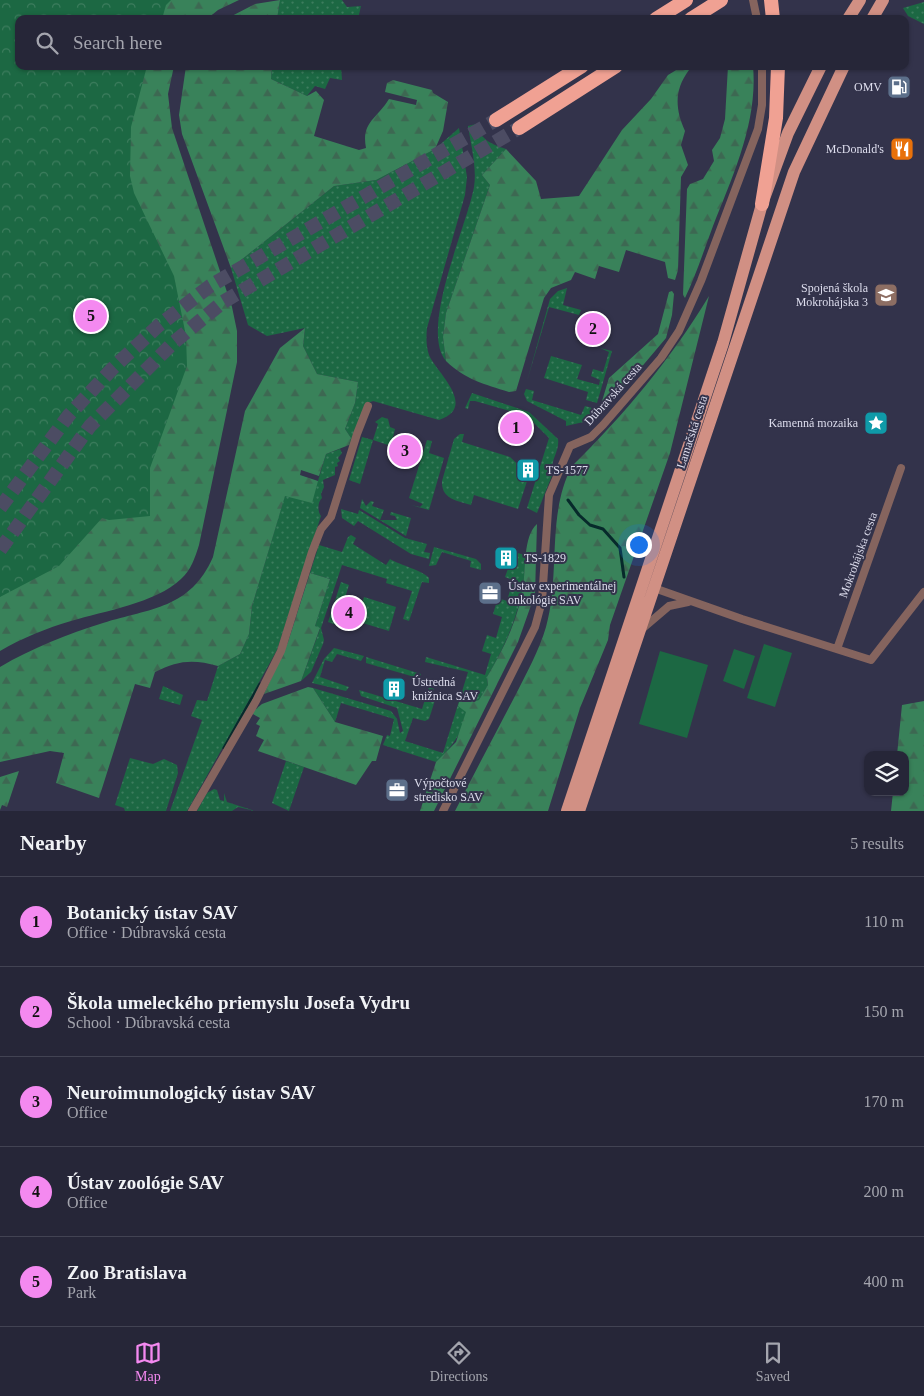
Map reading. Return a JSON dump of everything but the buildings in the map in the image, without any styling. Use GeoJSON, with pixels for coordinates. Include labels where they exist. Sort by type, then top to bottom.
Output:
{"type":"FeatureCollection","features":[{"type":"Feature","properties":{"kind":"highway"},"geometry":{"type":"LineString","coordinates":[[662,15],[686,0]]}},
{"type":"Feature","properties":{"kind":"highway"},"geometry":{"type":"LineString","coordinates":[[697,15],[721,0]]}},
{"type":"Feature","properties":{"kind":"highway"},"geometry":{"type":"LineString","coordinates":[[770,0],[772,15]]}},
{"type":"Feature","properties":{"kind":"highway"},"geometry":{"type":"LineString","coordinates":[[496,120],[576,70]]}},
{"type":"Feature","properties":{"kind":"highway"},"geometry":{"type":"LineString","coordinates":[[519,128],[610,70]]}},
{"type":"Feature","properties":{"kind":"highway"},"geometry":{"type":"LineString","coordinates":[[762,204],[776,118],[778,70]]}},
{"type":"Feature","properties":{"kind":"main road"},"geometry":{"type":"LineString","coordinates":[[851,15],[860,0]]}},
{"type":"Feature","properties":{"kind":"main road"},"geometry":{"type":"LineString","coordinates":[[874,15],[883,0]]}},
{"type":"Feature","properties":{"kind":"main road","name":"Lamačská cesta"},"geometry":{"type":"LineString","coordinates":[[567,811],[723,343],[762,204],[791,126],[819,70]]}},
{"type":"Feature","properties":{"kind":"main road","name":"Lamačská cesta"},"geometry":{"type":"LineString","coordinates":[[579,811],[642,629],[654,588],[794,172],[842,70]]}},
{"type":"Feature","properties":{"kind":"main road"},"geometry":{"type":"LineString","coordinates":[[640,590],[645,587],[654,588]]}},
{"type":"Feature","properties":{"kind":"street"},"geometry":{"type":"LineString","coordinates":[[753,0],[756,15]]}},
{"type":"Feature","properties":{"kind":"street","name":"Dúbravská cesta"},"geometry":{"type":"LineString","coordinates":[[443,811],[535,627],[542,601],[549,495],[570,446],[591,437],[615,413],[661,358],[687,317],[758,130],[762,106],[762,70]]}},
{"type":"Feature","properties":{"kind":"street"},"geometry":{"type":"LineString","coordinates":[[192,811],[256,701],[281,652],[312,552],[321,529],[331,517],[357,434],[368,406]]}},
{"type":"Feature","properties":{"kind":"street","name":"Mokrohájska cesta"},"geometry":{"type":"LineString","coordinates":[[837,649],[902,468]]}},
{"type":"Feature","properties":{"kind":"street"},"geometry":{"type":"LineString","coordinates":[[654,588],[690,602],[871,660],[924,592]]}},
{"type":"Feature","properties":{"kind":"street"},"geometry":{"type":"LineString","coordinates":[[642,629],[669,606],[690,602]]}},
{"type":"Feature","properties":{"kind":"green space"},"geometry":{"type":"Polygon","coordinates":[[[0,0],[239,0],[212,15],[15,15],[15,67],[0,0]]]}},
{"type":"Feature","properties":{"kind":"green space"},"geometry":{"type":"Polygon","coordinates":[[[0,0],[171,0],[166,5],[163,15],[15,15],[15,70],[146,70],[131,127],[130,176],[134,193],[174,276],[186,336],[187,366],[150,468],[150,516],[109,520],[102,518],[59,566],[0,597],[0,0]]]}},
{"type":"Feature","properties":{"kind":"green space"},"geometry":{"type":"Polygon","coordinates":[[[280,0],[342,0],[347,7],[361,6],[359,15],[278,15],[280,0]]]}},
{"type":"Feature","properties":{"kind":"green space"},"geometry":{"type":"Polygon","coordinates":[[[280,0],[278,15],[234,15],[255,4],[280,0]]]}},
{"type":"Feature","properties":{"kind":"green space"},"geometry":{"type":"Polygon","coordinates":[[[924,2],[924,24],[909,16],[903,8],[924,2]]]}},
{"type":"Feature","properties":{"kind":"green space"},"geometry":{"type":"Polygon","coordinates":[[[16,70],[173,70],[168,94],[172,128],[232,307],[237,331],[237,362],[199,545],[187,572],[181,579],[158,594],[129,605],[53,627],[0,651],[0,586],[52,231],[16,70]]]}},
{"type":"Feature","properties":{"kind":"green space"},"geometry":{"type":"Polygon","coordinates":[[[185,70],[272,70],[271,79],[307,96],[316,91],[324,100],[314,136],[359,150],[366,148],[365,139],[368,126],[389,99],[416,105],[417,100],[385,92],[387,83],[393,80],[432,90],[433,93],[448,102],[443,131],[435,149],[376,180],[334,186],[231,268],[182,134],[179,115],[185,70]]]}},
{"type":"Feature","properties":{"kind":"green space"},"geometry":{"type":"Polygon","coordinates":[[[272,70],[341,70],[342,80],[330,78],[325,89],[315,86],[307,96],[271,79],[272,70]]]}},
{"type":"Feature","properties":{"kind":"green space"},"geometry":{"type":"Polygon","coordinates":[[[676,70],[689,70],[681,85],[678,100],[679,115],[685,131],[681,145],[688,165],[681,177],[678,270],[675,280],[668,278],[665,262],[626,250],[619,272],[599,266],[595,279],[575,272],[571,280],[551,288],[544,298],[516,391],[509,392],[483,384],[461,373],[446,361],[443,337],[446,313],[490,185],[482,175],[506,149],[536,181],[541,199],[579,196],[622,130],[651,99],[668,75],[676,70]]]}},
{"type":"Feature","properties":{"kind":"green space"},"geometry":{"type":"Polygon","coordinates":[[[728,70],[753,70],[754,87],[748,128],[736,168],[685,298],[683,295],[687,189],[690,184],[703,179],[714,161],[712,150],[720,138],[725,119],[728,70]]]}},
{"type":"Feature","properties":{"kind":"green space"},"geometry":{"type":"Polygon","coordinates":[[[476,124],[487,141],[506,149],[482,175],[490,185],[446,313],[443,337],[446,361],[439,346],[438,326],[441,302],[474,187],[474,164],[468,126],[476,124]]]}},
{"type":"Feature","properties":{"kind":"green space"},"geometry":{"type":"Polygon","coordinates":[[[459,128],[467,177],[465,195],[427,328],[429,355],[453,391],[455,408],[450,415],[439,420],[373,401],[365,404],[351,445],[349,445],[351,438],[345,429],[355,403],[358,382],[317,374],[303,346],[305,328],[267,336],[248,325],[231,268],[334,186],[376,180],[435,149],[459,128]]]}},
{"type":"Feature","properties":{"kind":"green space"},"geometry":{"type":"Polygon","coordinates":[[[567,288],[563,305],[581,310],[579,315],[549,307],[527,381],[550,299],[558,291],[567,288]]]}},
{"type":"Feature","properties":{"kind":"green space"},"geometry":{"type":"Polygon","coordinates":[[[672,291],[674,294],[672,315],[666,338],[596,421],[609,378],[658,334],[669,292],[672,291]]]}},
{"type":"Feature","properties":{"kind":"green space"},"geometry":{"type":"Polygon","coordinates":[[[709,296],[670,453],[610,625],[608,640],[580,708],[548,811],[455,811],[528,671],[543,636],[553,587],[556,525],[559,505],[564,485],[572,466],[646,386],[679,342],[709,296]]]}},
{"type":"Feature","properties":{"kind":"green space"},"geometry":{"type":"Polygon","coordinates":[[[305,328],[303,346],[317,374],[358,382],[355,403],[345,429],[351,438],[349,445],[326,454],[319,476],[301,470],[300,475],[318,481],[312,503],[285,496],[252,606],[249,634],[240,654],[218,666],[201,662],[171,665],[155,672],[150,688],[135,684],[99,798],[56,783],[64,753],[50,751],[0,762],[0,667],[63,637],[167,604],[181,597],[204,574],[213,557],[245,411],[280,348],[305,328]]]}},
{"type":"Feature","properties":{"kind":"green space"},"geometry":{"type":"Polygon","coordinates":[[[600,348],[612,351],[597,403],[586,400],[588,392],[544,378],[551,356],[582,365],[577,379],[599,385],[600,380],[591,376],[593,369],[603,372],[609,352],[600,348]]]}},
{"type":"Feature","properties":{"kind":"green space"},"geometry":{"type":"Polygon","coordinates":[[[526,389],[534,391],[532,400],[581,415],[585,406],[592,408],[588,421],[566,426],[566,421],[527,401],[524,394],[526,389]]]}},
{"type":"Feature","properties":{"kind":"green space"},"geometry":{"type":"Polygon","coordinates":[[[472,393],[529,412],[558,439],[558,448],[552,465],[553,473],[537,513],[527,508],[549,438],[527,416],[475,401],[470,401],[468,409],[465,408],[472,393]]]}},
{"type":"Feature","properties":{"kind":"green space"},"geometry":{"type":"Polygon","coordinates":[[[382,417],[388,419],[390,427],[395,429],[391,446],[373,440],[378,424],[375,422],[382,417]]]}},
{"type":"Feature","properties":{"kind":"green space"},"geometry":{"type":"Polygon","coordinates":[[[460,434],[464,434],[462,442],[510,457],[529,475],[518,509],[474,495],[471,505],[451,498],[444,492],[442,481],[454,439],[460,434]]]}},
{"type":"Feature","properties":{"kind":"green space"},"geometry":{"type":"Polygon","coordinates":[[[362,437],[373,440],[360,484],[349,480],[362,437]]]}},
{"type":"Feature","properties":{"kind":"green space"},"geometry":{"type":"Polygon","coordinates":[[[427,440],[432,441],[429,453],[444,458],[429,510],[411,505],[420,507],[423,504],[409,498],[427,440]]]}},
{"type":"Feature","properties":{"kind":"green space"},"geometry":{"type":"Polygon","coordinates":[[[340,449],[342,453],[338,458],[340,461],[337,463],[338,466],[335,467],[335,475],[323,480],[322,498],[318,506],[321,516],[277,650],[187,811],[170,811],[202,720],[191,716],[197,700],[207,701],[218,666],[240,654],[249,634],[252,606],[285,495],[318,481],[326,454],[340,449]]]}},
{"type":"Feature","properties":{"kind":"green space"},"geometry":{"type":"Polygon","coordinates":[[[362,499],[366,506],[371,501],[374,502],[372,506],[384,510],[380,520],[397,520],[395,516],[390,515],[391,512],[411,518],[406,536],[360,508],[362,499]]]}},
{"type":"Feature","properties":{"kind":"green space"},"geometry":{"type":"Polygon","coordinates":[[[341,509],[358,514],[359,510],[405,538],[427,544],[424,552],[430,553],[429,559],[411,554],[358,521],[354,526],[342,518],[341,509]]]}},
{"type":"Feature","properties":{"kind":"green space"},"geometry":{"type":"Polygon","coordinates":[[[537,524],[535,594],[518,642],[434,811],[420,811],[436,762],[456,742],[466,712],[458,706],[461,696],[475,701],[479,700],[488,685],[487,677],[509,634],[521,599],[529,537],[537,524]]]}},
{"type":"Feature","properties":{"kind":"green space"},"geometry":{"type":"Polygon","coordinates":[[[351,535],[356,538],[353,544],[386,565],[390,559],[417,570],[429,578],[429,583],[422,582],[409,621],[403,619],[412,591],[386,583],[387,579],[342,565],[321,628],[323,644],[311,672],[301,681],[320,629],[315,626],[330,579],[310,573],[319,545],[342,552],[348,537],[351,535]]]}},
{"type":"Feature","properties":{"kind":"green space"},"geometry":{"type":"Polygon","coordinates":[[[434,547],[476,559],[481,564],[481,570],[470,567],[471,561],[442,552],[436,565],[429,566],[434,547]]]}},
{"type":"Feature","properties":{"kind":"green space"},"geometry":{"type":"Polygon","coordinates":[[[514,552],[525,555],[523,587],[515,619],[487,677],[488,685],[479,700],[475,701],[461,697],[466,710],[463,726],[456,740],[441,758],[436,762],[383,745],[387,735],[390,736],[394,719],[341,703],[335,722],[313,688],[391,711],[397,719],[400,733],[403,731],[397,708],[361,696],[359,690],[422,709],[429,687],[434,689],[432,695],[436,697],[429,719],[425,721],[413,718],[405,741],[443,753],[468,672],[425,662],[426,657],[485,675],[491,654],[482,651],[487,635],[496,638],[502,617],[493,614],[498,598],[507,601],[513,580],[505,577],[514,552]]]}},
{"type":"Feature","properties":{"kind":"green space"},"geometry":{"type":"Polygon","coordinates":[[[310,573],[330,579],[315,626],[320,628],[301,681],[264,694],[288,642],[310,573]]]}},
{"type":"Feature","properties":{"kind":"green space"},"geometry":{"type":"Polygon","coordinates":[[[341,582],[349,585],[336,625],[328,622],[341,582]]]}},
{"type":"Feature","properties":{"kind":"green space"},"geometry":{"type":"Polygon","coordinates":[[[364,597],[396,607],[389,631],[356,621],[364,597]]]}},
{"type":"Feature","properties":{"kind":"green space"},"geometry":{"type":"Polygon","coordinates":[[[764,644],[792,653],[775,707],[747,698],[764,644]]]}},
{"type":"Feature","properties":{"kind":"green space"},"geometry":{"type":"Polygon","coordinates":[[[334,648],[364,656],[361,661],[337,654],[332,662],[325,660],[320,677],[349,687],[346,691],[312,683],[324,659],[334,648]]]}},
{"type":"Feature","properties":{"kind":"green space"},"geometry":{"type":"Polygon","coordinates":[[[734,649],[755,656],[744,689],[723,681],[734,649]]]}},
{"type":"Feature","properties":{"kind":"green space"},"geometry":{"type":"Polygon","coordinates":[[[660,651],[708,665],[687,738],[639,724],[660,651]]]}},
{"type":"Feature","properties":{"kind":"green space"},"geometry":{"type":"Polygon","coordinates":[[[366,657],[421,674],[418,678],[366,663],[366,657]]]}},
{"type":"Feature","properties":{"kind":"green space"},"geometry":{"type":"Polygon","coordinates":[[[163,686],[183,695],[180,705],[159,699],[163,686]]]}},
{"type":"Feature","properties":{"kind":"green space"},"geometry":{"type":"Polygon","coordinates":[[[308,687],[313,688],[335,722],[383,736],[376,761],[372,761],[356,785],[258,751],[264,740],[256,736],[260,726],[256,724],[260,718],[251,713],[262,704],[308,687]]]}},
{"type":"Feature","properties":{"kind":"green space"},"geometry":{"type":"Polygon","coordinates":[[[924,701],[924,811],[891,811],[893,796],[909,796],[909,751],[897,751],[902,705],[924,701]]]}},
{"type":"Feature","properties":{"kind":"green space"},"geometry":{"type":"Polygon","coordinates":[[[130,758],[153,764],[164,759],[177,765],[178,773],[166,811],[125,811],[124,808],[115,805],[130,758]]]}},
{"type":"Feature","properties":{"kind":"green space"},"geometry":{"type":"Polygon","coordinates":[[[286,761],[304,767],[289,811],[272,803],[286,761]]]}},
{"type":"Feature","properties":{"kind":"green space"},"geometry":{"type":"Polygon","coordinates":[[[19,771],[7,807],[2,805],[0,810],[0,777],[19,771]]]}},
{"type":"Feature","properties":{"kind":"green space"},"geometry":{"type":"Polygon","coordinates":[[[214,789],[217,790],[220,800],[224,801],[224,793],[227,802],[255,811],[238,807],[232,811],[197,811],[207,793],[214,789]]]}},
{"type":"Feature","properties":{"kind":"waterway"},"geometry":{"type":"LineString","coordinates":[[568,500],[579,515],[590,525],[603,529],[620,548],[624,577]]}},
{"type":"Feature","properties":{"kind":"waterway"},"geometry":{"type":"LineString","coordinates":[[224,748],[260,684]]}},
{"type":"Feature","properties":{"kind":"tunnel"},"geometry":{"type":"LineString","coordinates":[[0,508],[69,415],[113,368],[158,326],[210,286],[496,120]]}},
{"type":"Feature","properties":{"kind":"tunnel"},"geometry":{"type":"LineString","coordinates":[[0,550],[90,426],[173,343],[223,302],[519,128]]}},
{"type":"Feature","properties":{"kind":"place","name":"OMV"},"geometry":{"type":"Point","coordinates":[899,87]}},
{"type":"Feature","properties":{"kind":"place","name":"McDonald's"},"geometry":{"type":"Point","coordinates":[902,149]}},
{"type":"Feature","properties":{"kind":"place","name":"Spojená škola Mokrohájska 3"},"geometry":{"type":"Point","coordinates":[886,295]}},
{"type":"Feature","properties":{"kind":"place","name":"Zoo Bratislava"},"geometry":{"type":"Point","coordinates":[91,316]}},
{"type":"Feature","properties":{"kind":"place","name":"Škola umeleckého priemyslu Josefa Vydru"},"geometry":{"type":"Point","coordinates":[593,329]}},
{"type":"Feature","properties":{"kind":"place","name":"Kamenná mozaika"},"geometry":{"type":"Point","coordinates":[876,423]}},
{"type":"Feature","properties":{"kind":"place","name":"Botanický ústav SAV"},"geometry":{"type":"Point","coordinates":[516,428]}},
{"type":"Feature","properties":{"kind":"place","name":"Neuroimunologický ústav SAV"},"geometry":{"type":"Point","coordinates":[405,451]}},
{"type":"Feature","properties":{"kind":"place","name":"TS-1577"},"geometry":{"type":"Point","coordinates":[528,470]}},
{"type":"Feature","properties":{"kind":"place","name":"TS-1829"},"geometry":{"type":"Point","coordinates":[506,558]}},
{"type":"Feature","properties":{"kind":"place","name":"Ústav experimentálnej onkológie SAV"},"geometry":{"type":"Point","coordinates":[490,593]}},
{"type":"Feature","properties":{"kind":"place","name":"Ústav zoológie SAV"},"geometry":{"type":"Point","coordinates":[349,613]}},
{"type":"Feature","properties":{"kind":"place","name":"Ústredná knižnica SAV"},"geometry":{"type":"Point","coordinates":[394,689]}},
{"type":"Feature","properties":{"kind":"place","name":"Výpočtové stredisko SAV"},"geometry":{"type":"Point","coordinates":[397,790]}}]}
